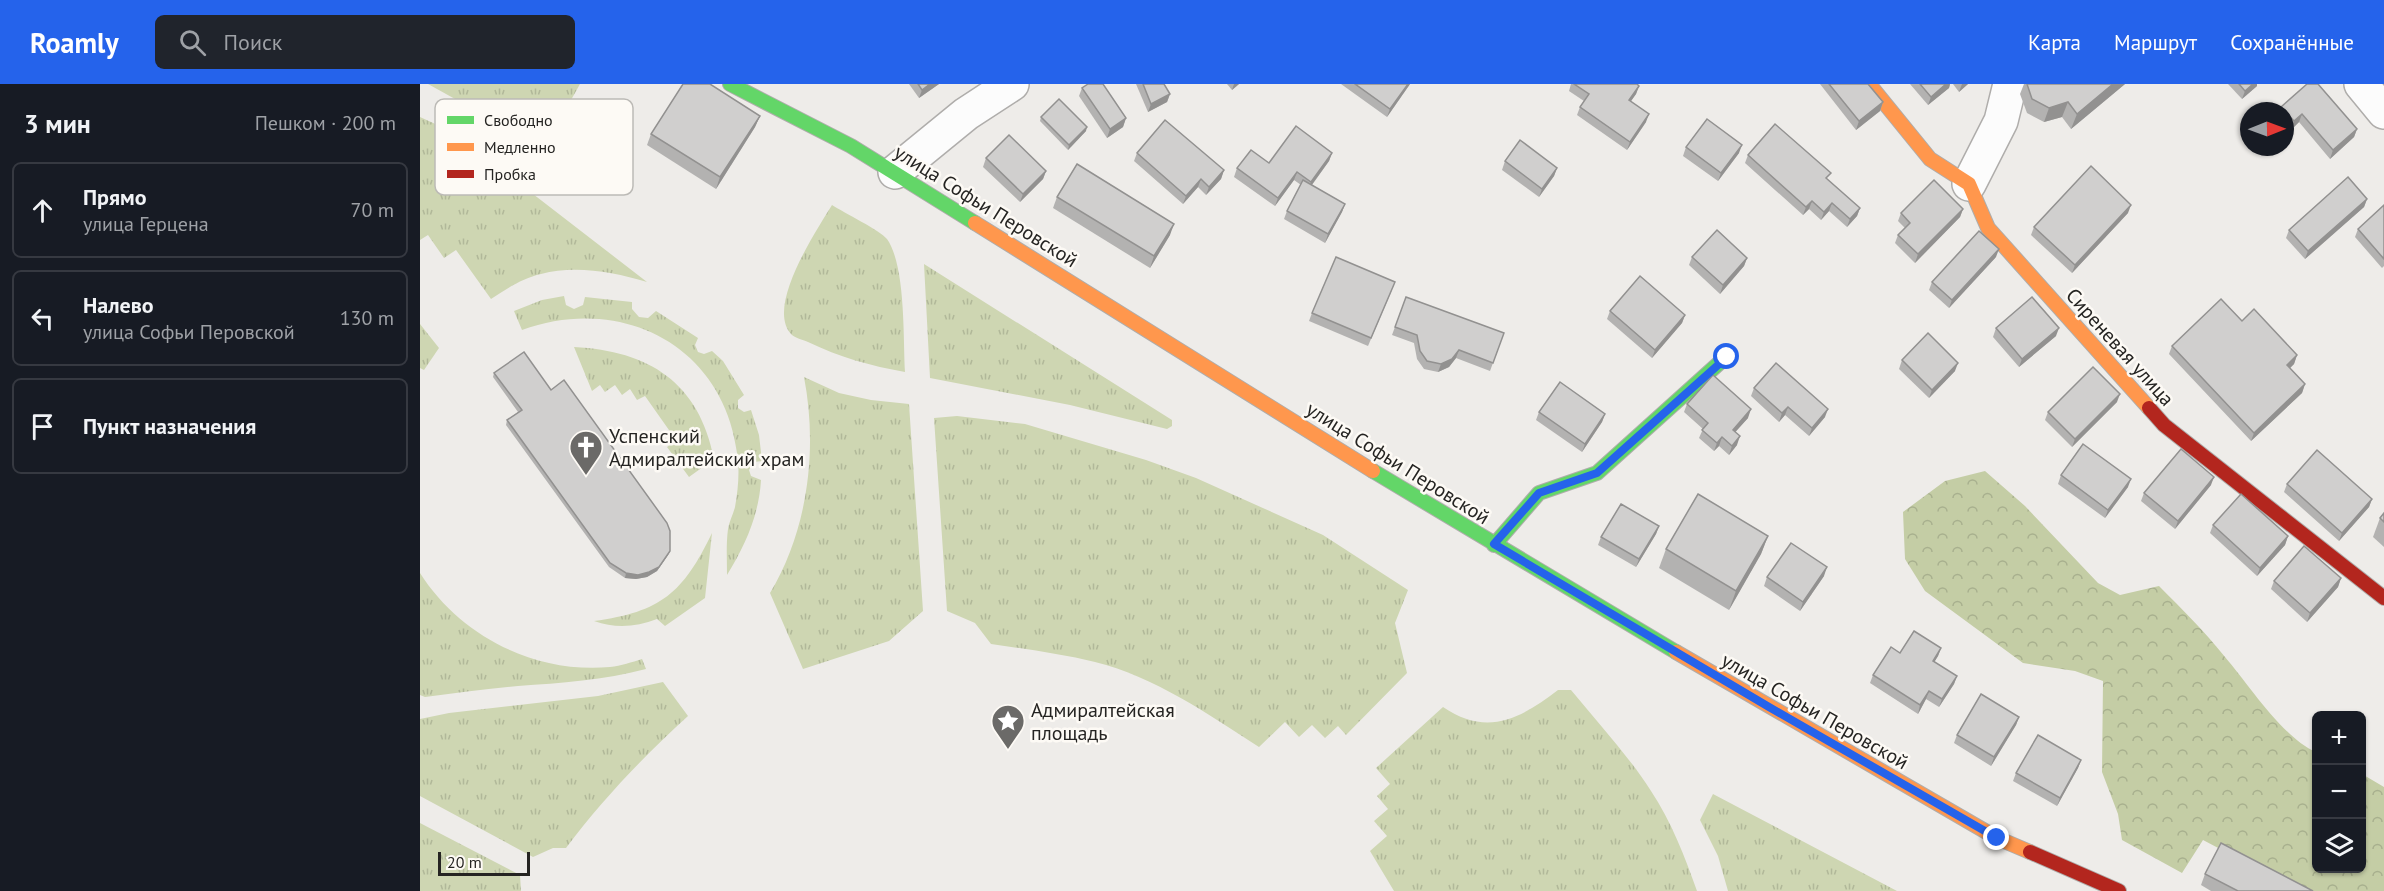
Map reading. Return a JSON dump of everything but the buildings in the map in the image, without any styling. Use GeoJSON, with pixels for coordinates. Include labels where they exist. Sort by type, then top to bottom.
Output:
{"type":"FeatureCollection","features":[{"type":"Feature","properties":{"kind":"main road","name":"улица Софьи Перовской"},"geometry":{"type":"LineString","coordinates":[[730,84],[851,146],[895,172],[1494,544],[1769,707],[1997,838],[2119,891]]}},
{"type":"Feature","properties":{"kind":"main road"},"geometry":{"type":"LineString","coordinates":[[1869,84],[1930,159],[1969,184]]}},
{"type":"Feature","properties":{"kind":"main road","name":"Сиреневая улица"},"geometry":{"type":"LineString","coordinates":[[1969,184],[1988,228],[2164,425],[2384,598]]}},
{"type":"Feature","properties":{"kind":"main road"},"geometry":{"type":"LineString","coordinates":[[1494,544],[1539,493],[1597,473],[1727,357]]}},
{"type":"Feature","properties":{"kind":"street"},"geometry":{"type":"LineString","coordinates":[[895,172],[966,114],[1012,84]]}},
{"type":"Feature","properties":{"kind":"street"},"geometry":{"type":"LineString","coordinates":[[1969,184],[2001,121],[2010,84]]}},
{"type":"Feature","properties":{"kind":"street"},"geometry":{"type":"LineString","coordinates":[[2361,84],[2384,112]]}},
{"type":"Feature","properties":{"kind":"green space"},"geometry":{"type":"Polygon","coordinates":[[[428,84],[580,84],[572,99],[455,99],[428,84]]]}},
{"type":"Feature","properties":{"kind":"green space"},"geometry":{"type":"Polygon","coordinates":[[[420,117],[435,124],[435,195],[534,195],[647,282],[594,271],[554,271],[521,281],[491,299],[456,250],[444,258],[428,235],[420,240],[420,117]]]}},
{"type":"Feature","properties":{"kind":"green space"},"geometry":{"type":"Polygon","coordinates":[[[832,205],[887,239],[893,251],[901,284],[905,372],[831,352],[793,336],[785,323],[784,307],[788,289],[805,250],[832,205]]]}},
{"type":"Feature","properties":{"kind":"green space"},"geometry":{"type":"Polygon","coordinates":[[[924,264],[1172,420],[1172,426],[1167,429],[1070,405],[930,378],[924,264]]]}},
{"type":"Feature","properties":{"kind":"green space"},"geometry":{"type":"Polygon","coordinates":[[[564,296],[566,305],[574,309],[583,305],[585,297],[632,302],[632,309],[639,317],[648,318],[656,311],[698,338],[695,345],[698,352],[704,354],[712,351],[723,361],[744,395],[738,400],[738,408],[744,412],[751,410],[759,435],[762,461],[754,462],[749,470],[751,476],[761,480],[760,493],[750,530],[727,575],[727,535],[737,494],[738,460],[728,415],[711,383],[689,357],[661,338],[630,325],[595,319],[559,321],[522,330],[514,311],[542,300],[564,296]]]}},
{"type":"Feature","properties":{"kind":"green space"},"geometry":{"type":"Polygon","coordinates":[[[420,324],[439,348],[424,370],[420,368],[420,324]]]}},
{"type":"Feature","properties":{"kind":"green space"},"geometry":{"type":"Polygon","coordinates":[[[574,347],[625,355],[647,364],[666,376],[683,391],[696,410],[707,432],[714,459],[689,477],[667,447],[676,440],[645,396],[637,400],[630,389],[622,395],[615,385],[605,392],[600,385],[592,391],[574,347]]]}},
{"type":"Feature","properties":{"kind":"green space"},"geometry":{"type":"Polygon","coordinates":[[[804,377],[839,393],[871,400],[909,404],[923,611],[889,641],[803,669],[770,593],[793,543],[806,488],[810,432],[804,377]]]}},
{"type":"Feature","properties":{"kind":"green space"},"geometry":{"type":"Polygon","coordinates":[[[957,416],[1025,424],[1146,460],[1196,478],[1323,535],[1408,590],[1395,623],[1407,673],[1346,735],[1338,726],[1325,738],[1312,725],[1299,737],[1285,722],[1259,747],[1180,698],[1139,677],[1095,662],[991,644],[975,623],[947,611],[934,418],[957,416]]]}},
{"type":"Feature","properties":{"kind":"green space"},"geometry":{"type":"Polygon","coordinates":[[[1985,471],[2025,506],[2098,583],[2120,595],[2159,586],[2185,612],[2267,710],[2291,735],[2312,750],[2312,873],[2366,873],[2366,776],[2384,787],[2384,891],[2300,891],[2203,840],[2182,873],[2122,840],[2118,814],[2102,772],[2103,681],[2075,671],[2023,663],[1925,591],[1905,559],[1903,512],[1945,481],[1985,471]]]}},
{"type":"Feature","properties":{"kind":"green space"},"geometry":{"type":"Polygon","coordinates":[[[712,533],[705,598],[665,626],[657,619],[626,626],[594,621],[637,612],[667,596],[691,571],[712,533]]]}},
{"type":"Feature","properties":{"kind":"green space"},"geometry":{"type":"Polygon","coordinates":[[[420,573],[456,615],[478,632],[527,657],[582,668],[610,667],[642,659],[646,669],[582,680],[425,697],[420,695],[420,573]]]}},
{"type":"Feature","properties":{"kind":"green space"},"geometry":{"type":"Polygon","coordinates":[[[663,682],[688,716],[624,779],[566,848],[553,848],[533,857],[420,796],[420,719],[449,713],[598,696],[663,682]]]}},
{"type":"Feature","properties":{"kind":"green space"},"geometry":{"type":"Polygon","coordinates":[[[1558,690],[1571,690],[1642,778],[1671,827],[1697,891],[1394,891],[1370,851],[1387,836],[1374,821],[1388,809],[1377,796],[1390,784],[1376,768],[1443,707],[1474,721],[1503,721],[1530,709],[1558,690]]]}},
{"type":"Feature","properties":{"kind":"green space"},"geometry":{"type":"Polygon","coordinates":[[[1713,794],[1897,891],[1728,891],[1718,856],[1700,820],[1713,794]]]}},
{"type":"Feature","properties":{"kind":"green space"},"geometry":{"type":"Polygon","coordinates":[[[420,823],[520,875],[521,891],[420,891],[420,823]]]}},
{"type":"Feature","properties":{"kind":"traffic: fast"},"geometry":{"type":"LineString","coordinates":[[730,84],[851,146],[975,223]]}},
{"type":"Feature","properties":{"kind":"traffic: fast"},"geometry":{"type":"LineString","coordinates":[[1494,545],[1539,493],[1597,473],[1727,356]]}},
{"type":"Feature","properties":{"kind":"traffic: fast"},"geometry":{"type":"LineString","coordinates":[[1373,471],[1676,652]]}},
{"type":"Feature","properties":{"kind":"traffic: slow"},"geometry":{"type":"LineString","coordinates":[[1869,84],[1930,159],[1969,184],[1988,228],[2149,408]]}},
{"type":"Feature","properties":{"kind":"traffic: slow"},"geometry":{"type":"LineString","coordinates":[[975,223],[1373,471]]}},
{"type":"Feature","properties":{"kind":"traffic: slow"},"geometry":{"type":"LineString","coordinates":[[1676,652],[1997,838],[2030,852]]}},
{"type":"Feature","properties":{"kind":"traffic: jam"},"geometry":{"type":"LineString","coordinates":[[2149,408],[2164,425],[2384,598]]}},
{"type":"Feature","properties":{"kind":"traffic: jam"},"geometry":{"type":"LineString","coordinates":[[2030,852],[2119,891]]}},
{"type":"Feature","properties":{"kind":"place","name":"Успенский Адмиралтейский храм"},"geometry":{"type":"Point","coordinates":[586,476]}},
{"type":"Feature","properties":{"kind":"place","name":"Адмиралтейская площадь"},"geometry":{"type":"Point","coordinates":[1008,750]}},
{"type":"Feature","properties":{"kind":"route"},"geometry":{"type":"LineString","coordinates":[[1727,357],[1597,473],[1539,493],[1494,544],[1769,707],[1997,838]]}}]}
